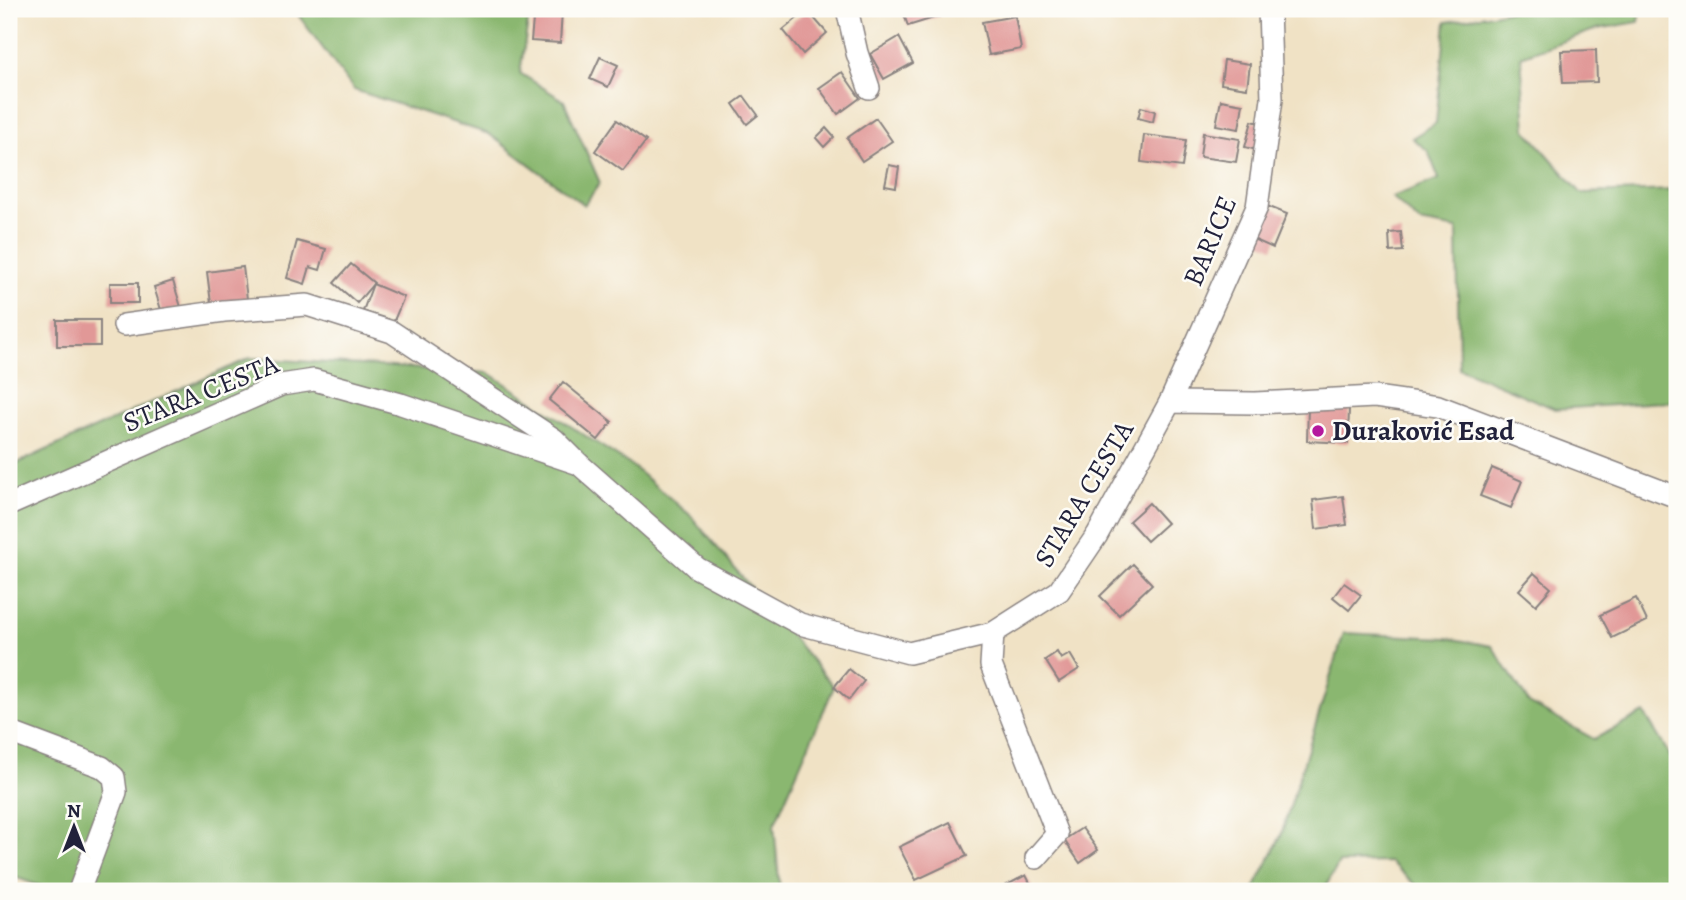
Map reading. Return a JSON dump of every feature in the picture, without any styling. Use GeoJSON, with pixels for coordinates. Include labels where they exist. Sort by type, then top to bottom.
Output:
{"type":"FeatureCollection","features":[{"type":"Feature","properties":{"kind":"street"},"geometry":{"type":"LineString","coordinates":[[847,9],[857,53],[869,88]]}},
{"type":"Feature","properties":{"kind":"street","name":"BARICE"},"geometry":{"type":"LineString","coordinates":[[1170,402],[1257,208],[1272,99],[1269,9]]}},
{"type":"Feature","properties":{"kind":"street","name":"STARA CESTA"},"geometry":{"type":"LineString","coordinates":[[124,325],[307,305],[392,332],[554,439],[697,568],[800,625],[909,653],[993,634],[1059,591],[1097,536],[1170,402]]}},
{"type":"Feature","properties":{"kind":"street","name":"STARA CESTA"},"geometry":{"type":"LineString","coordinates":[[9,505],[281,385],[314,380],[401,404],[579,464]]}},
{"type":"Feature","properties":{"kind":"street"},"geometry":{"type":"LineString","coordinates":[[1170,402],[1255,403],[1375,397],[1438,406],[1677,496]]}},
{"type":"Feature","properties":{"kind":"street"},"geometry":{"type":"LineString","coordinates":[[993,634],[991,666],[1057,834],[1036,858]]}},
{"type":"Feature","properties":{"kind":"street"},"geometry":{"type":"LineString","coordinates":[[9,732],[102,767],[114,778],[116,792],[79,891]]}},
{"type":"Feature","properties":{"kind":"green space"},"geometry":{"type":"Polygon","coordinates":[[[306,9],[530,9],[520,73],[564,101],[600,183],[584,205],[489,134],[354,90],[299,16],[306,9]]]}},
{"type":"Feature","properties":{"kind":"green space"},"geometry":{"type":"Polygon","coordinates":[[[1520,9],[1641,9],[1639,22],[1597,29],[1521,56],[1526,130],[1581,193],[1677,190],[1677,401],[1555,409],[1459,368],[1457,229],[1419,222],[1392,197],[1439,179],[1428,151],[1412,138],[1436,123],[1446,22],[1520,9]]]}},
{"type":"Feature","properties":{"kind":"green space"},"geometry":{"type":"Polygon","coordinates":[[[250,358],[489,373],[632,466],[690,515],[834,687],[774,825],[780,891],[54,891],[9,875],[9,760],[24,728],[9,723],[9,467],[250,358]]]}},
{"type":"Feature","properties":{"kind":"green space"},"geometry":{"type":"Polygon","coordinates":[[[1344,633],[1447,638],[1492,646],[1529,703],[1594,739],[1644,713],[1677,767],[1677,891],[1422,891],[1390,862],[1339,863],[1323,891],[1253,891],[1281,836],[1344,633]]]}},
{"type":"Feature","properties":{"kind":"building"},"geometry":{"type":"Polygon","coordinates":[[[534,9],[562,11],[560,43],[531,41],[534,9]]]}},
{"type":"Feature","properties":{"kind":"building"},"geometry":{"type":"Polygon","coordinates":[[[902,9],[938,9],[940,16],[908,26],[902,9]]]}},
{"type":"Feature","properties":{"kind":"building"},"geometry":{"type":"Polygon","coordinates":[[[807,10],[827,33],[803,54],[783,30],[807,10]]]}},
{"type":"Feature","properties":{"kind":"building"},"geometry":{"type":"Polygon","coordinates":[[[1015,16],[1021,49],[989,55],[982,22],[1015,16]]]}},
{"type":"Feature","properties":{"kind":"building"},"geometry":{"type":"Polygon","coordinates":[[[899,37],[913,63],[884,79],[870,54],[899,37]]]}},
{"type":"Feature","properties":{"kind":"building"},"geometry":{"type":"Polygon","coordinates":[[[1596,50],[1597,82],[1563,83],[1561,51],[1596,50]]]}},
{"type":"Feature","properties":{"kind":"building"},"geometry":{"type":"Polygon","coordinates":[[[600,57],[618,65],[608,87],[590,79],[600,57]]]}},
{"type":"Feature","properties":{"kind":"building"},"geometry":{"type":"Polygon","coordinates":[[[1224,60],[1250,64],[1247,88],[1221,84],[1224,60]]]}},
{"type":"Feature","properties":{"kind":"building"},"geometry":{"type":"Polygon","coordinates":[[[842,72],[860,98],[838,114],[819,88],[842,72]]]}},
{"type":"Feature","properties":{"kind":"building"},"geometry":{"type":"Polygon","coordinates":[[[744,96],[758,115],[747,124],[733,104],[744,96]]]}},
{"type":"Feature","properties":{"kind":"building"},"geometry":{"type":"Polygon","coordinates":[[[1221,100],[1243,104],[1239,129],[1216,125],[1221,100]]]}},
{"type":"Feature","properties":{"kind":"building"},"geometry":{"type":"Polygon","coordinates":[[[1141,107],[1155,111],[1153,122],[1138,118],[1141,107]]]}},
{"type":"Feature","properties":{"kind":"building"},"geometry":{"type":"Polygon","coordinates":[[[876,118],[892,141],[862,161],[847,138],[876,118]]]}},
{"type":"Feature","properties":{"kind":"building"},"geometry":{"type":"Polygon","coordinates":[[[617,120],[646,141],[623,171],[595,151],[617,120]]]}},
{"type":"Feature","properties":{"kind":"building"},"geometry":{"type":"Polygon","coordinates":[[[1252,121],[1264,124],[1257,150],[1245,147],[1252,121]]]}},
{"type":"Feature","properties":{"kind":"building"},"geometry":{"type":"Polygon","coordinates":[[[826,128],[834,137],[824,147],[816,138],[826,128]]]}},
{"type":"Feature","properties":{"kind":"building"},"geometry":{"type":"Polygon","coordinates":[[[1203,133],[1240,139],[1236,162],[1200,157],[1203,133]]]}},
{"type":"Feature","properties":{"kind":"building"},"geometry":{"type":"Polygon","coordinates":[[[1144,135],[1186,140],[1182,167],[1141,162],[1144,135]]]}},
{"type":"Feature","properties":{"kind":"building"},"geometry":{"type":"Polygon","coordinates":[[[889,165],[899,167],[896,187],[885,185],[889,165]]]}},
{"type":"Feature","properties":{"kind":"building"},"geometry":{"type":"Polygon","coordinates":[[[1267,206],[1287,214],[1273,248],[1253,239],[1267,206]]]}},
{"type":"Feature","properties":{"kind":"building"},"geometry":{"type":"Polygon","coordinates":[[[1401,232],[1403,251],[1390,252],[1389,233],[1401,232]]]}},
{"type":"Feature","properties":{"kind":"building"},"geometry":{"type":"Polygon","coordinates":[[[297,241],[326,249],[320,270],[310,267],[305,284],[287,278],[297,241]]]}},
{"type":"Feature","properties":{"kind":"building"},"geometry":{"type":"Polygon","coordinates":[[[351,264],[374,283],[357,303],[334,283],[351,264]]]}},
{"type":"Feature","properties":{"kind":"building"},"geometry":{"type":"Polygon","coordinates":[[[243,267],[247,299],[211,303],[207,272],[243,267]]]}},
{"type":"Feature","properties":{"kind":"building"},"geometry":{"type":"Polygon","coordinates":[[[173,281],[181,307],[162,313],[154,287],[173,281]]]}},
{"type":"Feature","properties":{"kind":"building"},"geometry":{"type":"Polygon","coordinates":[[[110,283],[138,283],[138,303],[110,303],[110,283]]]}},
{"type":"Feature","properties":{"kind":"building"},"geometry":{"type":"Polygon","coordinates":[[[373,284],[404,297],[393,323],[363,311],[373,284]]]}},
{"type":"Feature","properties":{"kind":"building"},"geometry":{"type":"Polygon","coordinates":[[[57,320],[100,320],[100,346],[57,346],[57,320]]]}},
{"type":"Feature","properties":{"kind":"building"},"geometry":{"type":"Polygon","coordinates":[[[563,382],[612,422],[598,440],[549,400],[563,382]]]}},
{"type":"Feature","properties":{"kind":"building"},"geometry":{"type":"Polygon","coordinates":[[[1308,407],[1349,408],[1348,443],[1307,441],[1308,407]]]}},
{"type":"Feature","properties":{"kind":"building"},"geometry":{"type":"Polygon","coordinates":[[[1492,468],[1522,481],[1511,508],[1480,496],[1492,468]]]}},
{"type":"Feature","properties":{"kind":"building"},"geometry":{"type":"Polygon","coordinates":[[[1343,496],[1347,525],[1316,529],[1313,500],[1343,496]]]}},
{"type":"Feature","properties":{"kind":"building"},"geometry":{"type":"Polygon","coordinates":[[[1149,503],[1167,523],[1147,541],[1129,521],[1149,503]]]}},
{"type":"Feature","properties":{"kind":"building"},"geometry":{"type":"Polygon","coordinates":[[[1133,564],[1152,584],[1119,615],[1100,596],[1133,564]]]}},
{"type":"Feature","properties":{"kind":"building"},"geometry":{"type":"Polygon","coordinates":[[[1534,573],[1551,588],[1536,605],[1519,590],[1534,573]]]}},
{"type":"Feature","properties":{"kind":"building"},"geometry":{"type":"Polygon","coordinates":[[[1344,583],[1361,595],[1349,610],[1333,597],[1344,583]]]}},
{"type":"Feature","properties":{"kind":"building"},"geometry":{"type":"Polygon","coordinates":[[[1636,598],[1647,621],[1612,638],[1600,615],[1636,598]]]}},
{"type":"Feature","properties":{"kind":"building"},"geometry":{"type":"Polygon","coordinates":[[[1057,652],[1061,659],[1070,654],[1079,669],[1059,682],[1045,660],[1057,652]]]}},
{"type":"Feature","properties":{"kind":"building"},"geometry":{"type":"Polygon","coordinates":[[[849,669],[864,681],[849,700],[834,687],[849,669]]]}},
{"type":"Feature","properties":{"kind":"building"},"geometry":{"type":"Polygon","coordinates":[[[950,822],[967,856],[916,880],[899,847],[950,822]]]}},
{"type":"Feature","properties":{"kind":"building"},"geometry":{"type":"Polygon","coordinates":[[[1082,828],[1098,850],[1080,863],[1064,840],[1082,828]]]}},
{"type":"Feature","properties":{"kind":"building"},"geometry":{"type":"Polygon","coordinates":[[[1026,875],[1034,891],[1007,891],[1005,886],[1026,875]]]}},
{"type":"Feature","properties":{"kind":"place","name":"Duraković Esad"},"geometry":{"type":"Point","coordinates":[1318,431]}}]}
